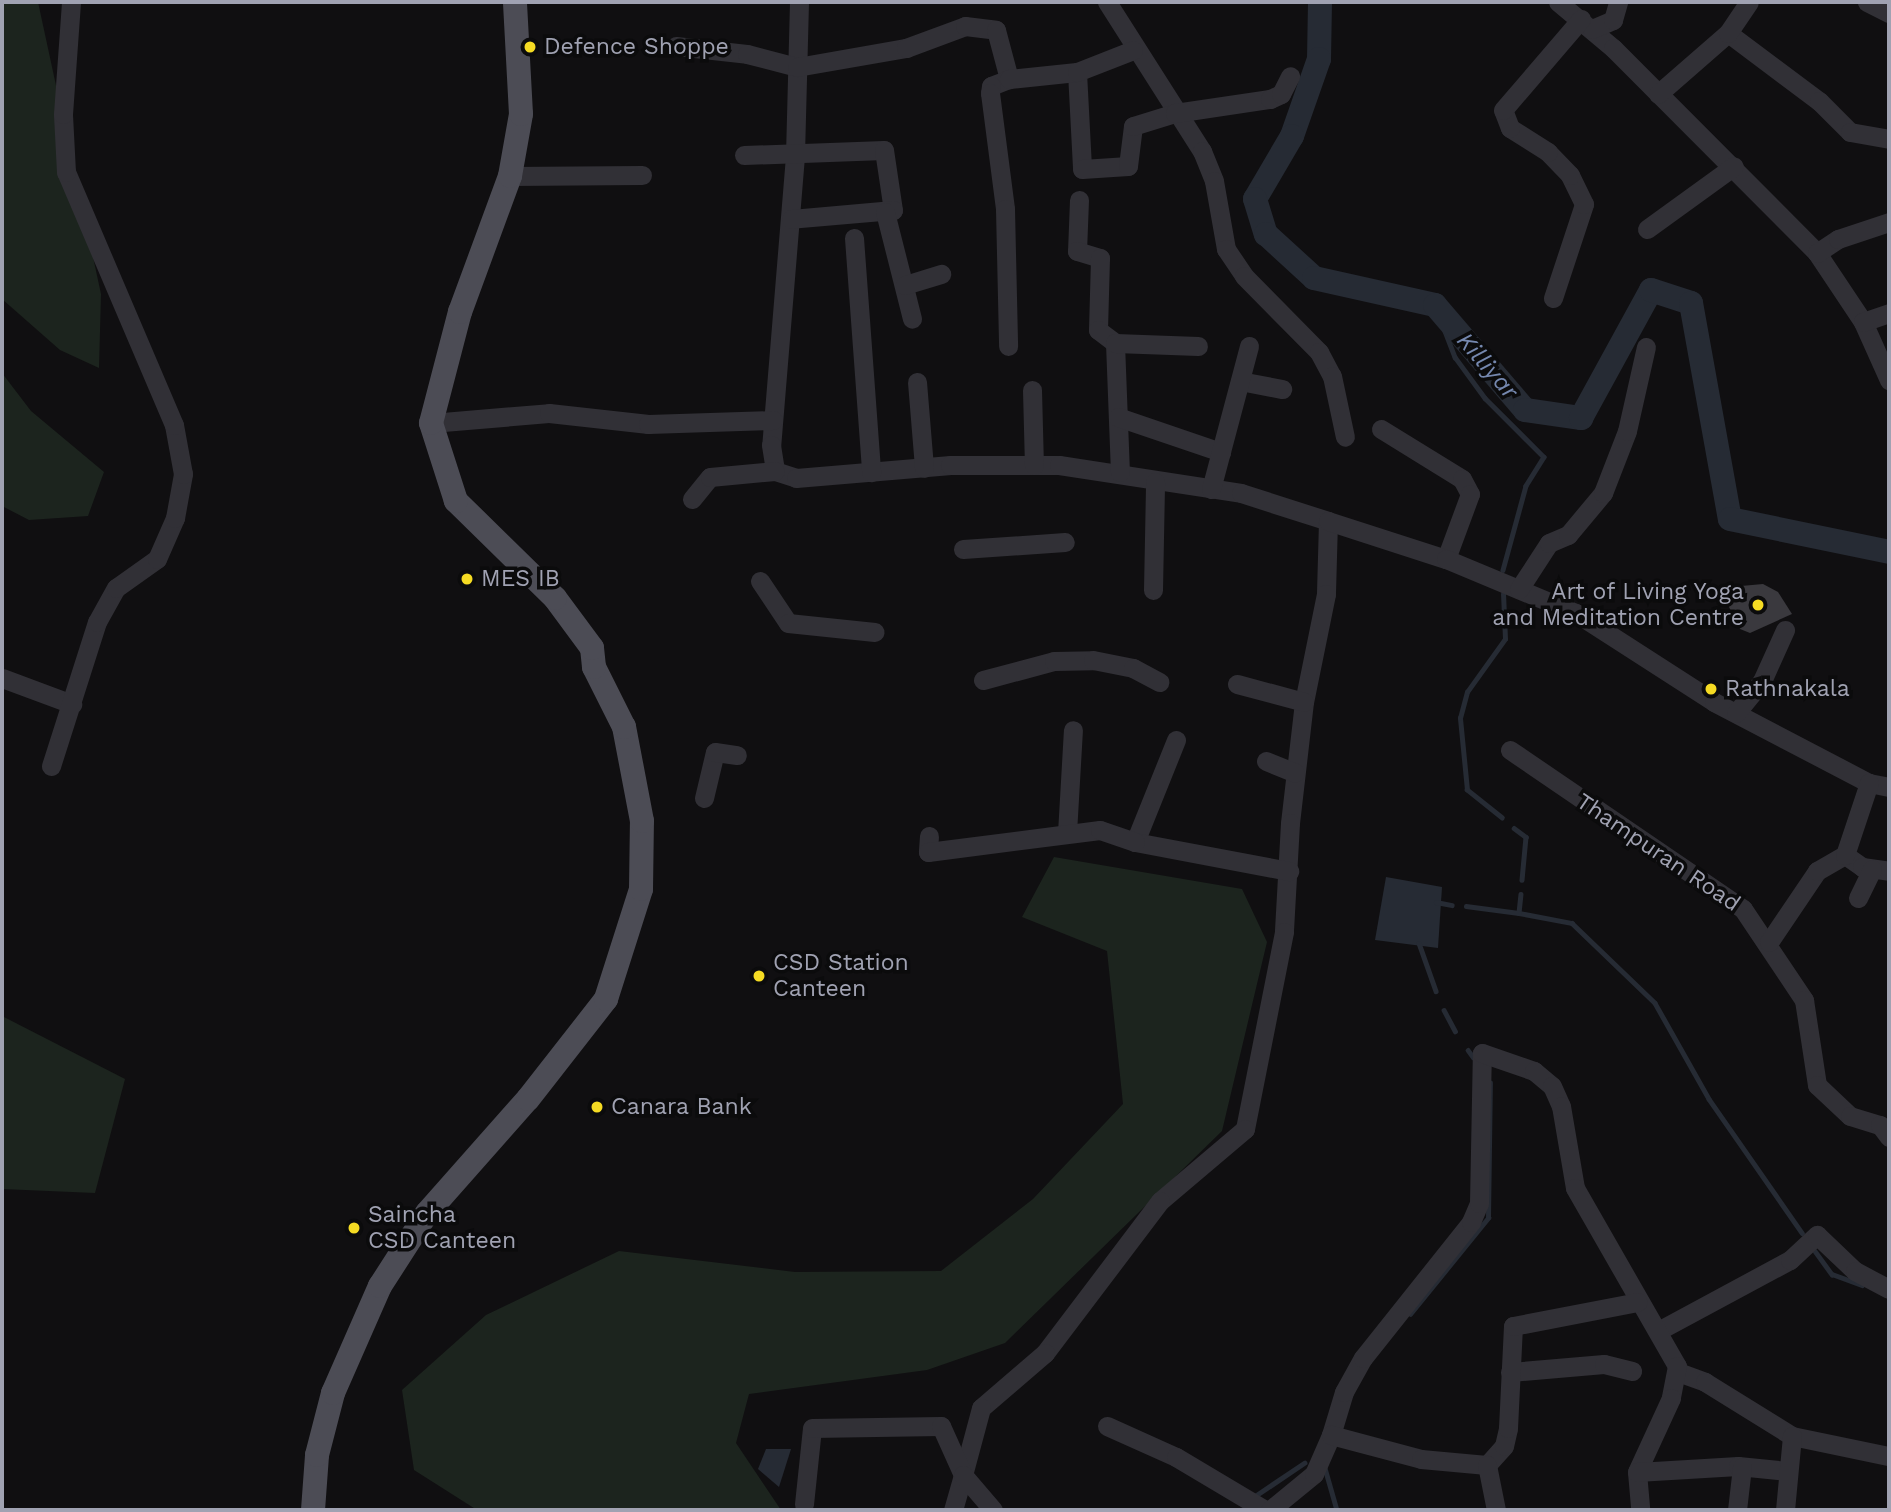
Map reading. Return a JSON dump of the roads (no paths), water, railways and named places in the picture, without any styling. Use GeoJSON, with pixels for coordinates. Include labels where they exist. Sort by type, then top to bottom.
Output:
{"type":"FeatureCollection","features":[{"type":"Feature","properties":{"kind":"main road"},"geometry":{"type":"LineString","coordinates":[[313,1510],[317,1455],[333,1393],[380,1286],[427,1213],[528,1099],[606,999],[640,889],[642,821],[624,727],[594,667],[592,648],[555,598],[456,501],[431,423],[460,312],[510,176],[521,114],[515,2]]}},
{"type":"Feature","properties":{"kind":"street"},"geometry":{"type":"LineString","coordinates":[[51,766],[105,606],[125,579],[157,559],[176,517],[183,474],[174,425],[66,172],[63,114],[71,2]]}},
{"type":"Feature","properties":{"kind":"street"},"geometry":{"type":"LineString","coordinates":[[775,471],[773,420],[795,156],[799,2]]}},
{"type":"Feature","properties":{"kind":"street"},"geometry":{"type":"LineString","coordinates":[[1107,2],[1133,50],[1202,150],[1214,181],[1226,249],[1244,276],[1318,352],[1332,376],[1345,437]]}},
{"type":"Feature","properties":{"kind":"street"},"geometry":{"type":"LineString","coordinates":[[1558,2],[1587,24],[1734,166],[1817,253],[1863,322],[1887,374]]}},
{"type":"Feature","properties":{"kind":"street"},"geometry":{"type":"LineString","coordinates":[[1553,298],[1584,204],[1570,175],[1548,152],[1510,128],[1503,110],[1587,24],[1613,20],[1618,2]]}},
{"type":"Feature","properties":{"kind":"street"},"geometry":{"type":"LineString","coordinates":[[1658,94],[1728,33],[1749,2]]}},
{"type":"Feature","properties":{"kind":"street"},"geometry":{"type":"LineString","coordinates":[[1867,2],[1889,13]]}},
{"type":"Feature","properties":{"kind":"street"},"geometry":{"type":"LineString","coordinates":[[676,46],[747,54],[797,67],[865,58],[965,26],[986,26],[1001,37],[1009,79]]}},
{"type":"Feature","properties":{"kind":"street"},"geometry":{"type":"LineString","coordinates":[[1728,33],[1819,101],[1850,132],[1889,139]]}},
{"type":"Feature","properties":{"kind":"street"},"geometry":{"type":"LineString","coordinates":[[1008,346],[1005,209],[991,86],[1009,79],[1076,72],[1133,50]]}},
{"type":"Feature","properties":{"kind":"street"},"geometry":{"type":"LineString","coordinates":[[1076,72],[1082,169],[1128,166],[1133,126],[1175,113],[1270,99],[1281,94],[1290,76]]}},
{"type":"Feature","properties":{"kind":"street"},"geometry":{"type":"LineString","coordinates":[[744,155],[795,156],[884,150],[893,210],[791,219]]}},
{"type":"Feature","properties":{"kind":"street"},"geometry":{"type":"LineString","coordinates":[[1647,229],[1734,166]]}},
{"type":"Feature","properties":{"kind":"street"},"geometry":{"type":"LineString","coordinates":[[510,176],[642,175]]}},
{"type":"Feature","properties":{"kind":"street"},"geometry":{"type":"LineString","coordinates":[[1079,200],[1077,251],[1100,258],[1098,330],[1115,343],[1198,346]]}},
{"type":"Feature","properties":{"kind":"street"},"geometry":{"type":"LineString","coordinates":[[885,212],[912,319]]}},
{"type":"Feature","properties":{"kind":"street"},"geometry":{"type":"LineString","coordinates":[[1817,253],[1838,239],[1889,222]]}},
{"type":"Feature","properties":{"kind":"street"},"geometry":{"type":"LineString","coordinates":[[854,238],[871,472]]}},
{"type":"Feature","properties":{"kind":"street"},"geometry":{"type":"LineString","coordinates":[[905,285],[941,274]]}},
{"type":"Feature","properties":{"kind":"street"},"geometry":{"type":"LineString","coordinates":[[1863,322],[1889,313]]}},
{"type":"Feature","properties":{"kind":"street"},"geometry":{"type":"LineString","coordinates":[[1115,343],[1121,472]]}},
{"type":"Feature","properties":{"kind":"street"},"geometry":{"type":"LineString","coordinates":[[1211,489],[1248,346]]}},
{"type":"Feature","properties":{"kind":"street"},"geometry":{"type":"LineString","coordinates":[[1520,589],[1549,544],[1567,535],[1603,493],[1627,431],[1646,347]]}},
{"type":"Feature","properties":{"kind":"street"},"geometry":{"type":"LineString","coordinates":[[1240,381],[1282,389]]}},
{"type":"Feature","properties":{"kind":"street"},"geometry":{"type":"LineString","coordinates":[[917,382],[925,468]]}},
{"type":"Feature","properties":{"kind":"street"},"geometry":{"type":"LineString","coordinates":[[1032,390],[1034,465]]}},
{"type":"Feature","properties":{"kind":"street"},"geometry":{"type":"LineString","coordinates":[[431,423],[549,412],[648,424],[773,420]]}},
{"type":"Feature","properties":{"kind":"street"},"geometry":{"type":"LineString","coordinates":[[1118,417],[1221,452]]}},
{"type":"Feature","properties":{"kind":"street"},"geometry":{"type":"LineString","coordinates":[[1381,429],[1462,479],[1470,494],[1446,559]]}},
{"type":"Feature","properties":{"kind":"street"},"geometry":{"type":"LineString","coordinates":[[692,499],[710,477],[775,471],[796,478],[925,468],[1034,465],[1121,472],[1155,482],[1211,489],[1446,559],[1576,613],[1736,713],[1869,783],[1889,787]]}},
{"type":"Feature","properties":{"kind":"street"},"geometry":{"type":"LineString","coordinates":[[1153,590],[1155,482]]}},
{"type":"Feature","properties":{"kind":"street"},"geometry":{"type":"LineString","coordinates":[[953,1510],[981,1408],[1045,1353],[1160,1201],[1245,1129],[1273,1009],[1304,702],[1326,594],[1328,522]]}},
{"type":"Feature","properties":{"kind":"street"},"geometry":{"type":"LineString","coordinates":[[963,549],[1065,542]]}},
{"type":"Feature","properties":{"kind":"street"},"geometry":{"type":"LineString","coordinates":[[760,581],[788,623],[874,632]]}},
{"type":"Feature","properties":{"kind":"street"},"geometry":{"type":"LineString","coordinates":[[1736,713],[1762,681],[1785,630]]}},
{"type":"Feature","properties":{"kind":"street"},"geometry":{"type":"LineString","coordinates":[[983,680],[1054,661],[1093,660],[1133,668],[1159,682]]}},
{"type":"Feature","properties":{"kind":"street"},"geometry":{"type":"LineString","coordinates":[[2,678],[72,704]]}},
{"type":"Feature","properties":{"kind":"street"},"geometry":{"type":"LineString","coordinates":[[1237,684],[1304,702]]}},
{"type":"Feature","properties":{"kind":"street"},"geometry":{"type":"LineString","coordinates":[[1067,833],[1073,730]]}},
{"type":"Feature","properties":{"kind":"street"},"geometry":{"type":"LineString","coordinates":[[1135,842],[1176,740]]}},
{"type":"Feature","properties":{"kind":"street","name":"Thampuran Road"},"geometry":{"type":"LineString","coordinates":[[1510,750],[1613,824],[1700,877],[1743,909],[1769,942],[1804,1000],[1817,1085],[1850,1116],[1880,1125],[1889,1137]]}},
{"type":"Feature","properties":{"kind":"street"},"geometry":{"type":"LineString","coordinates":[[704,798],[715,752],[737,755]]}},
{"type":"Feature","properties":{"kind":"street"},"geometry":{"type":"LineString","coordinates":[[1266,761],[1296,773]]}},
{"type":"Feature","properties":{"kind":"street"},"geometry":{"type":"LineString","coordinates":[[1769,942],[1817,871],[1844,855],[1869,783]]}},
{"type":"Feature","properties":{"kind":"street"},"geometry":{"type":"LineString","coordinates":[[929,836],[928,852],[1100,830],[1135,842],[1289,871]]}},
{"type":"Feature","properties":{"kind":"street"},"geometry":{"type":"LineString","coordinates":[[1844,855],[1881,870],[1858,898]]}},
{"type":"Feature","properties":{"kind":"street"},"geometry":{"type":"LineString","coordinates":[[1107,1426],[1176,1457],[1267,1510],[1314,1474],[1331,1435],[1344,1392],[1363,1358],[1471,1222],[1483,1178],[1482,1053],[1534,1071],[1552,1086],[1562,1106],[1575,1188],[1638,1302],[1658,1331],[1678,1372],[1705,1382],[1792,1436],[1889,1456]]}},
{"type":"Feature","properties":{"kind":"street"},"geometry":{"type":"LineString","coordinates":[[1658,1331],[1790,1259],[1817,1235],[1855,1271],[1889,1289]]}},
{"type":"Feature","properties":{"kind":"street"},"geometry":{"type":"LineString","coordinates":[[1487,1465],[1504,1446],[1508,1428],[1509,1335],[1520,1321],[1638,1302]]}},
{"type":"Feature","properties":{"kind":"street"},"geometry":{"type":"LineString","coordinates":[[1510,1372],[1604,1364],[1632,1371]]}},
{"type":"Feature","properties":{"kind":"street"},"geometry":{"type":"LineString","coordinates":[[1640,1510],[1637,1472],[1678,1372]]}},
{"type":"Feature","properties":{"kind":"street"},"geometry":{"type":"LineString","coordinates":[[804,1504],[812,1428],[941,1426],[963,1475],[993,1510]]}},
{"type":"Feature","properties":{"kind":"street"},"geometry":{"type":"LineString","coordinates":[[1331,1435],[1421,1459],[1487,1465]]}},
{"type":"Feature","properties":{"kind":"street"},"geometry":{"type":"LineString","coordinates":[[1785,1510],[1792,1436]]}},
{"type":"Feature","properties":{"kind":"street"},"geometry":{"type":"LineString","coordinates":[[1487,1465],[1496,1510]]}},
{"type":"Feature","properties":{"kind":"street"},"geometry":{"type":"LineString","coordinates":[[1637,1472],[1742,1467],[1788,1471]]}},
{"type":"Feature","properties":{"kind":"street"},"geometry":{"type":"LineString","coordinates":[[1737,1510],[1742,1467]]}},
{"type":"Feature","properties":{"kind":"waterway","name":"Killiyar"},"geometry":{"type":"LineString","coordinates":[[1320,2],[1319,59],[1292,136],[1255,199],[1266,234],[1314,278],[1435,305],[1525,410],[1581,418],[1651,290],[1691,303],[1730,519],[1889,552]]}},
{"type":"Feature","properties":{"kind":"waterway"},"geometry":{"type":"LineString","coordinates":[[1435,305],[1455,357],[1485,398],[1544,457],[1526,486],[1503,570]]}},
{"type":"Feature","properties":{"kind":"waterway"},"geometry":{"type":"LineString","coordinates":[[1502,818],[1467,790],[1460,718],[1467,692],[1505,639],[1503,594]]}},
{"type":"Feature","properties":{"kind":"waterway"},"geometry":{"type":"LineString","coordinates":[[1514,828],[1526,837],[1522,880]]}},
{"type":"Feature","properties":{"kind":"waterway"},"geometry":{"type":"LineString","coordinates":[[1521,894],[1519,913],[1572,923],[1655,1003],[1709,1099],[1802,1233]]}},
{"type":"Feature","properties":{"kind":"waterway"},"geometry":{"type":"LineString","coordinates":[[1436,902],[1452,905]]}},
{"type":"Feature","properties":{"kind":"waterway"},"geometry":{"type":"LineString","coordinates":[[1466,906],[1519,913]]}},
{"type":"Feature","properties":{"kind":"waterway"},"geometry":{"type":"LineString","coordinates":[[1419,943],[1436,991]]}},
{"type":"Feature","properties":{"kind":"waterway"},"geometry":{"type":"LineString","coordinates":[[1444,1010],[1455,1031]]}},
{"type":"Feature","properties":{"kind":"waterway"},"geometry":{"type":"LineString","coordinates":[[1468,1050],[1473,1057]]}},
{"type":"Feature","properties":{"kind":"waterway"},"geometry":{"type":"LineString","coordinates":[[1410,1314],[1488,1218],[1490,1083]]}},
{"type":"Feature","properties":{"kind":"waterway"},"geometry":{"type":"LineString","coordinates":[[1815,1251],[1832,1274],[1862,1285]]}},
{"type":"Feature","properties":{"kind":"waterway"},"geometry":{"type":"LineString","coordinates":[[1252,1498],[1304,1463]]}},
{"type":"Feature","properties":{"kind":"waterway"},"geometry":{"type":"LineString","coordinates":[[1325,1468],[1337,1510]]}},
{"type":"Feature","properties":{"kind":"place","name":"Defence Shoppe"},"geometry":{"type":"Point","coordinates":[530,47]}},
{"type":"Feature","properties":{"kind":"place","name":"MES IB"},"geometry":{"type":"Point","coordinates":[467,579]}},
{"type":"Feature","properties":{"kind":"place","name":"Art of Living Yoga and Meditation Centre"},"geometry":{"type":"Point","coordinates":[1758,605]}},
{"type":"Feature","properties":{"kind":"place","name":"Rathnakala"},"geometry":{"type":"Point","coordinates":[1711,689]}},
{"type":"Feature","properties":{"kind":"place","name":"CSD Station Canteen"},"geometry":{"type":"Point","coordinates":[759,976]}},
{"type":"Feature","properties":{"kind":"place","name":"Canara Bank"},"geometry":{"type":"Point","coordinates":[597,1107]}},
{"type":"Feature","properties":{"kind":"place","name":"Saincha CSD Canteen"},"geometry":{"type":"Point","coordinates":[354,1228]}}]}
